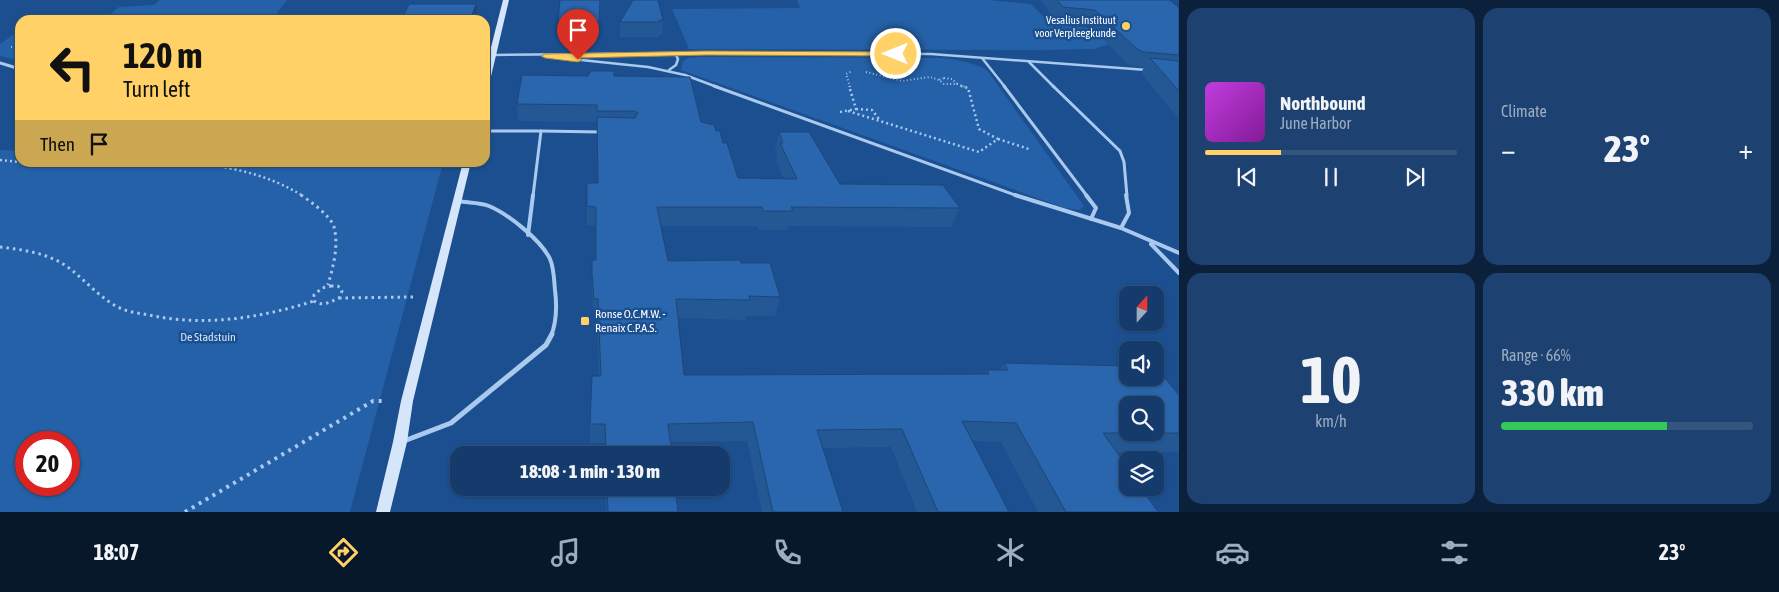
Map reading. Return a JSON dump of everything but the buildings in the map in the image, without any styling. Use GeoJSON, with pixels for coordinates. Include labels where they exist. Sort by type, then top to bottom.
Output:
{"type":"FeatureCollection","features":[{"type":"Feature","properties":{"kind":"street"},"geometry":{"type":"LineString","coordinates":[[490,66],[506,0]]}},
{"type":"Feature","properties":{"kind":"street"},"geometry":{"type":"LineString","coordinates":[[0,64],[15,68]]}},
{"type":"Feature","properties":{"kind":"street"},"geometry":{"type":"LineString","coordinates":[[383,512],[432,296],[466,167]]}},
{"type":"Feature","properties":{"kind":"lane"},"geometry":{"type":"LineString","coordinates":[[669,70],[676,65],[678,59],[675,54]]}},
{"type":"Feature","properties":{"kind":"lane"},"geometry":{"type":"LineString","coordinates":[[493,55],[939,54],[1153,71]]}},
{"type":"Feature","properties":{"kind":"lane"},"geometry":{"type":"LineString","coordinates":[[545,56],[669,70],[963,177],[1121,228],[1179,253]]}},
{"type":"Feature","properties":{"kind":"lane"},"geometry":{"type":"LineString","coordinates":[[981,58],[1006,87],[1096,208],[1090,219]]}},
{"type":"Feature","properties":{"kind":"lane"},"geometry":{"type":"LineString","coordinates":[[1029,62],[1120,151],[1124,162],[1129,213],[1121,228]]}},
{"type":"Feature","properties":{"kind":"lane"},"geometry":{"type":"LineString","coordinates":[[490,131],[606,132]]}},
{"type":"Feature","properties":{"kind":"lane"},"geometry":{"type":"LineString","coordinates":[[528,235],[541,131]]}},
{"type":"Feature","properties":{"kind":"lane"},"geometry":{"type":"LineString","coordinates":[[400,442],[451,423],[546,345],[554,333],[557,318],[556,295],[550,258],[528,235],[502,213],[486,205],[458,201]]}},
{"type":"Feature","properties":{"kind":"lane"},"geometry":{"type":"LineString","coordinates":[[1150,242],[1179,273]]}},
{"type":"Feature","properties":{"kind":"path"},"geometry":{"type":"LineString","coordinates":[[844,54],[852,69]]}},
{"type":"Feature","properties":{"kind":"path"},"geometry":{"type":"LineString","coordinates":[[852,69],[858,70]]}},
{"type":"Feature","properties":{"kind":"path"},"geometry":{"type":"LineString","coordinates":[[852,69],[852,71],[846,74],[856,109]]}},
{"type":"Feature","properties":{"kind":"path"},"geometry":{"type":"LineString","coordinates":[[848,111],[880,120],[903,130],[979,152],[998,139],[979,129],[968,88],[957,84],[944,84],[930,77],[896,80],[863,72]]}},
{"type":"Feature","properties":{"kind":"path"},"geometry":{"type":"LineString","coordinates":[[939,80],[950,78],[957,84]]}},
{"type":"Feature","properties":{"kind":"path"},"geometry":{"type":"LineString","coordinates":[[808,120],[817,115],[856,109],[872,110],[880,120]]}},
{"type":"Feature","properties":{"kind":"path"},"geometry":{"type":"LineString","coordinates":[[0,160],[15,162]]}},
{"type":"Feature","properties":{"kind":"path"},"geometry":{"type":"LineString","coordinates":[[226,167],[243,170],[283,185],[301,195],[326,216],[334,226],[335,241],[335,260],[328,285]]}},
{"type":"Feature","properties":{"kind":"path"},"geometry":{"type":"LineString","coordinates":[[0,247],[24,250],[48,257],[68,267],[93,291],[118,307],[149,316],[184,320],[240,319],[286,311],[314,301],[319,304],[326,304],[339,298],[432,296]]}},
{"type":"Feature","properties":{"kind":"path"},"geometry":{"type":"LineString","coordinates":[[314,301],[314,295],[319,289],[328,285],[338,286],[342,291],[339,298]]}},
{"type":"Feature","properties":{"kind":"path"},"geometry":{"type":"LineString","coordinates":[[185,512],[373,401],[407,401]]}},
{"type":"Feature","properties":{"kind":"green space"},"geometry":{"type":"Polygon","coordinates":[[[160,0],[287,0],[275,15],[109,15],[119,7],[154,5],[160,0]]]}},
{"type":"Feature","properties":{"kind":"green space"},"geometry":{"type":"Polygon","coordinates":[[[797,0],[988,0],[1031,4],[1052,25],[1094,28],[1110,44],[1094,49],[1041,50],[689,49],[672,9],[800,8],[797,0]]]}},
{"type":"Feature","properties":{"kind":"green space"},"geometry":{"type":"Polygon","coordinates":[[[15,34],[15,60],[0,56],[0,44],[15,34]]]}},
{"type":"Feature","properties":{"kind":"green space"},"geometry":{"type":"Polygon","coordinates":[[[688,58],[941,58],[976,65],[987,70],[1084,206],[1080,210],[1065,208],[681,70],[683,61],[688,58]]]}},
{"type":"Feature","properties":{"kind":"green space","name":"De Stadstuin"},"geometry":{"type":"Polygon","coordinates":[[[0,150],[15,151],[15,167],[442,167],[350,512],[0,512],[0,150]]]}},
{"type":"Feature","properties":{"kind":"place","name":"Vesalius Instituut voor Verpleegkunde"},"geometry":{"type":"Point","coordinates":[1126,26]}},
{"type":"Feature","properties":{"kind":"place","name":"Ronse O.C.M.W. - Renaix C.P.A.S."},"geometry":{"type":"Point","coordinates":[585,321]}},
{"type":"Feature","properties":{"kind":"route"},"geometry":{"type":"LineString","coordinates":[[578,60],[545,56],[707,53],[896,54]]}}]}
